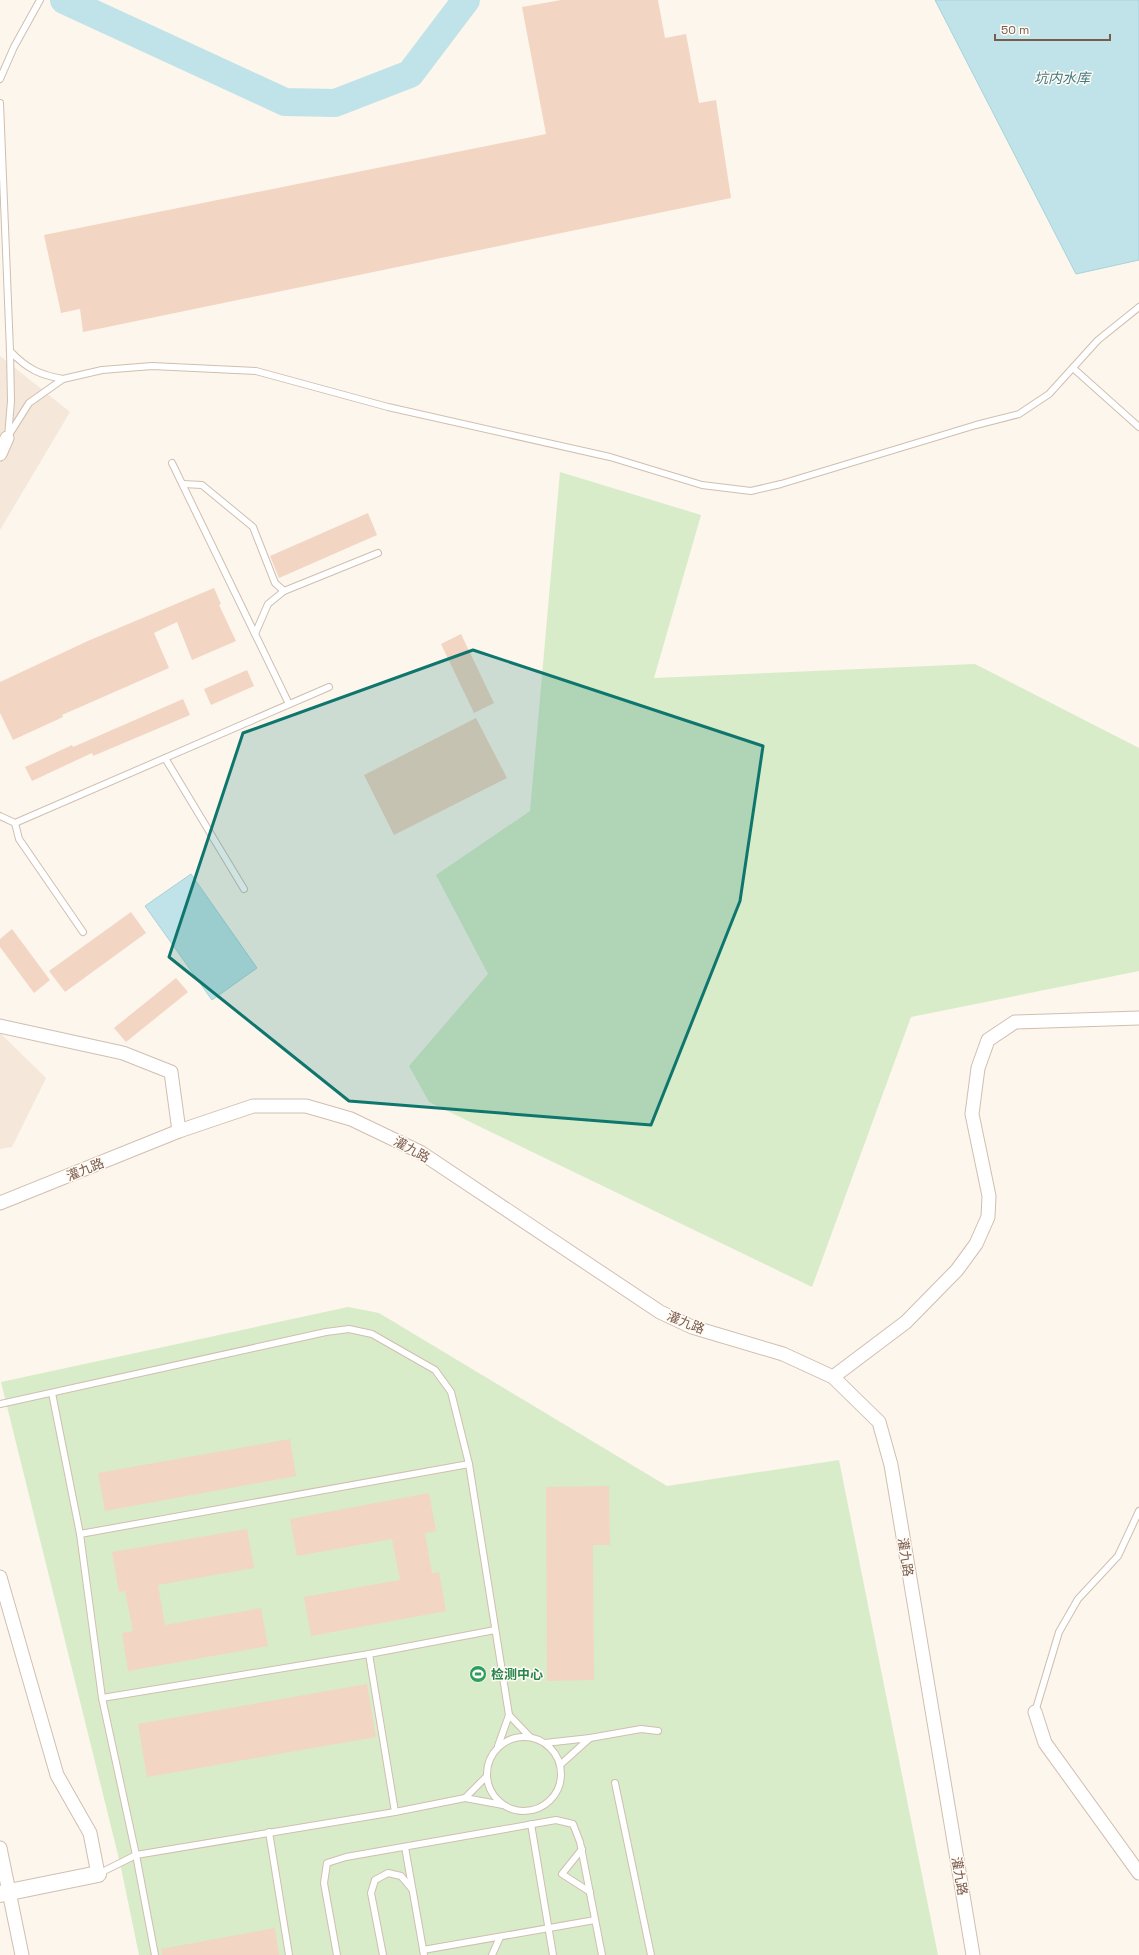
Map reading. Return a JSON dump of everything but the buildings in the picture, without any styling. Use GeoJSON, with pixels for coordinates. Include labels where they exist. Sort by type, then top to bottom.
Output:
{"type":"FeatureCollection","features":[{"type":"Feature","properties":{"kind":"street"},"geometry":{"type":"LineString","coordinates":[[0,454],[7,438]]}},
{"type":"Feature","properties":{"kind":"street"},"geometry":{"type":"LineString","coordinates":[[834,1377],[906,1322],[957,1270],[976,1244],[988,1217],[989,1196],[972,1114],[978,1068],[988,1040],[1015,1022],[1139,1018]]}},
{"type":"Feature","properties":{"kind":"street"},"geometry":{"type":"LineString","coordinates":[[0,1026],[124,1053],[170,1072],[179,1131]]}},
{"type":"Feature","properties":{"kind":"street","name":"灌九路"},"geometry":{"type":"LineString","coordinates":[[0,1204],[179,1131],[253,1106],[306,1106],[351,1119],[420,1152],[660,1312],[692,1327],[783,1354],[834,1377],[879,1422],[891,1465],[973,1955]]}},
{"type":"Feature","properties":{"kind":"street"},"geometry":{"type":"LineString","coordinates":[[0,1577],[57,1775],[90,1833],[98,1874],[5,1894]]}},
{"type":"Feature","properties":{"kind":"street"},"geometry":{"type":"LineString","coordinates":[[1035,1712],[1045,1743],[1139,1873]]}},
{"type":"Feature","properties":{"kind":"street"},"geometry":{"type":"LineString","coordinates":[[0,1848],[5,1894],[22,1955]]}},
{"type":"Feature","properties":{"kind":"lane"},"geometry":{"type":"LineString","coordinates":[[0,79],[14,47],[40,0]]}},
{"type":"Feature","properties":{"kind":"lane"},"geometry":{"type":"LineString","coordinates":[[0,103],[10,351],[11,401],[7,438]]}},
{"type":"Feature","properties":{"kind":"lane"},"geometry":{"type":"LineString","coordinates":[[7,438],[29,402],[63,379],[102,370],[152,366],[256,371],[388,407],[610,457],[702,485],[751,491],[781,484],[976,424],[1019,414],[1049,394],[1098,340],[1139,307]]}},
{"type":"Feature","properties":{"kind":"lane"},"geometry":{"type":"LineString","coordinates":[[10,351],[21,363],[42,375],[63,379]]}},
{"type":"Feature","properties":{"kind":"lane"},"geometry":{"type":"LineString","coordinates":[[1073,368],[1139,427]]}},
{"type":"Feature","properties":{"kind":"lane"},"geometry":{"type":"LineString","coordinates":[[172,463],[289,704]]}},
{"type":"Feature","properties":{"kind":"lane"},"geometry":{"type":"LineString","coordinates":[[183,484],[202,485],[253,527],[275,582],[284,591]]}},
{"type":"Feature","properties":{"kind":"lane"},"geometry":{"type":"LineString","coordinates":[[255,634],[268,604],[284,591],[378,553]]}},
{"type":"Feature","properties":{"kind":"lane"},"geometry":{"type":"LineString","coordinates":[[0,816],[15,823],[329,687]]}},
{"type":"Feature","properties":{"kind":"lane"},"geometry":{"type":"LineString","coordinates":[[165,758],[244,889]]}},
{"type":"Feature","properties":{"kind":"lane"},"geometry":{"type":"LineString","coordinates":[[15,823],[19,839],[83,932]]}},
{"type":"Feature","properties":{"kind":"lane"},"geometry":{"type":"LineString","coordinates":[[0,1404],[326,1332],[349,1329],[372,1334],[435,1370],[452,1392],[469,1464],[509,1715],[498,1746],[491,1755],[487,1766],[486,1777],[489,1788],[495,1798],[514,1810],[525,1811],[536,1809],[546,1804],[554,1796],[559,1787],[561,1776],[560,1765],[552,1748],[545,1742],[530,1737],[518,1737],[508,1740],[498,1746]]}},
{"type":"Feature","properties":{"kind":"lane"},"geometry":{"type":"LineString","coordinates":[[52,1392],[80,1534],[102,1698],[136,1855],[155,1955]]}},
{"type":"Feature","properties":{"kind":"lane"},"geometry":{"type":"LineString","coordinates":[[80,1534],[469,1464]]}},
{"type":"Feature","properties":{"kind":"lane"},"geometry":{"type":"LineString","coordinates":[[1035,1712],[1060,1632],[1078,1599],[1118,1556],[1139,1511]]}},
{"type":"Feature","properties":{"kind":"lane"},"geometry":{"type":"LineString","coordinates":[[102,1698],[369,1654],[495,1630]]}},
{"type":"Feature","properties":{"kind":"lane"},"geometry":{"type":"LineString","coordinates":[[369,1654],[395,1812]]}},
{"type":"Feature","properties":{"kind":"lane"},"geometry":{"type":"LineString","coordinates":[[509,1715],[530,1737]]}},
{"type":"Feature","properties":{"kind":"lane"},"geometry":{"type":"LineString","coordinates":[[545,1742],[590,1738],[641,1729],[658,1731]]}},
{"type":"Feature","properties":{"kind":"lane"},"geometry":{"type":"LineString","coordinates":[[560,1765],[590,1738]]}},
{"type":"Feature","properties":{"kind":"lane"},"geometry":{"type":"LineString","coordinates":[[465,1798],[486,1777]]}},
{"type":"Feature","properties":{"kind":"lane"},"geometry":{"type":"LineString","coordinates":[[615,1783],[651,1955]]}},
{"type":"Feature","properties":{"kind":"lane"},"geometry":{"type":"LineString","coordinates":[[98,1874],[136,1855],[395,1812],[465,1798],[504,1805]]}},
{"type":"Feature","properties":{"kind":"lane"},"geometry":{"type":"LineString","coordinates":[[337,1955],[324,1883],[327,1863],[346,1857],[404,1846],[556,1820],[573,1824],[582,1849],[602,1955]]}},
{"type":"Feature","properties":{"kind":"lane"},"geometry":{"type":"LineString","coordinates":[[530,1824],[553,1955]]}},
{"type":"Feature","properties":{"kind":"lane"},"geometry":{"type":"LineString","coordinates":[[269,1832],[290,1955]]}},
{"type":"Feature","properties":{"kind":"lane"},"geometry":{"type":"LineString","coordinates":[[404,1846],[424,1953],[500,1937],[596,1920]]}},
{"type":"Feature","properties":{"kind":"lane"},"geometry":{"type":"LineString","coordinates":[[582,1849],[562,1874],[590,1892]]}},
{"type":"Feature","properties":{"kind":"lane"},"geometry":{"type":"LineString","coordinates":[[383,1955],[371,1893],[375,1880],[388,1873],[402,1876],[412,1889]]}},
{"type":"Feature","properties":{"kind":"lane"},"geometry":{"type":"LineString","coordinates":[[492,1955],[500,1937]]}},
{"type":"Feature","properties":{"kind":"highlighted area"},"geometry":{"type":"Polygon","coordinates":[[[473,650],[763,746],[740,901],[651,1125],[349,1101],[169,957],[243,733],[473,650]]]}},
{"type":"Feature","properties":{"kind":"shaded area"},"geometry":{"type":"Polygon","coordinates":[[[0,356],[70,412],[0,530],[0,356]]]}},
{"type":"Feature","properties":{"kind":"shaded area"},"geometry":{"type":"Polygon","coordinates":[[[0,1033],[46,1078],[12,1147],[0,1149],[0,1033]]]}},
{"type":"Feature","properties":{"kind":"green space"},"geometry":{"type":"Polygon","coordinates":[[[560,472],[701,515],[654,678],[975,664],[1139,748],[1139,971],[911,1017],[812,1287],[429,1102],[409,1066],[488,974],[436,875],[530,811],[560,472]]]}},
{"type":"Feature","properties":{"kind":"green space","name":"检测中心"},"geometry":{"type":"Polygon","coordinates":[[[348,1307],[379,1313],[667,1486],[839,1460],[938,1955],[139,1955],[120,1863],[1,1382],[348,1307]]]}},
{"type":"Feature","properties":{"kind":"water","name":"坑内水库"},"geometry":{"type":"Polygon","coordinates":[[[935,0],[1139,0],[1139,260],[1076,274],[935,0]]]}},
{"type":"Feature","properties":{"kind":"water"},"geometry":{"type":"Polygon","coordinates":[[[191,874],[257,968],[212,1000],[145,906],[191,874]]]}},
{"type":"Feature","properties":{"kind":"waterway"},"geometry":{"type":"LineString","coordinates":[[64,0],[285,102],[335,103],[410,74],[466,0]]}},
{"type":"Feature","properties":{"kind":"place","name":"检测中心"},"geometry":{"type":"Point","coordinates":[478,1674]}}]}
